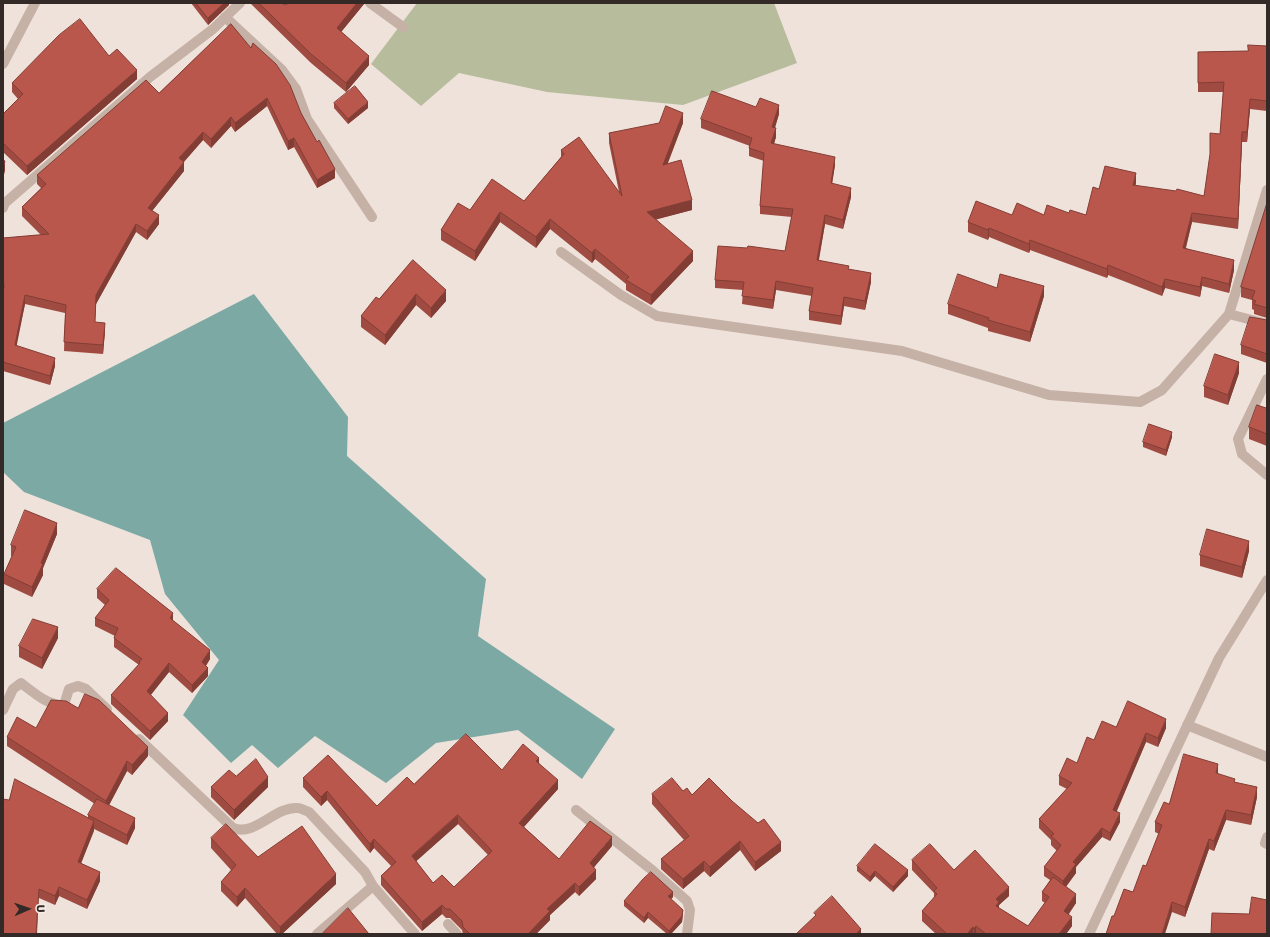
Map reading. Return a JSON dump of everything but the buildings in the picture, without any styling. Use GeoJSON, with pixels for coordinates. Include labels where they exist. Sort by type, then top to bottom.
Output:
{"type":"FeatureCollection","features":[{"type":"Feature","properties":{"kind":"street"},"geometry":{"type":"LineString","coordinates":[[3,64],[35,3]]}},
{"type":"Feature","properties":{"kind":"street"},"geometry":{"type":"LineString","coordinates":[[3,208],[5,203],[27,182],[150,77],[213,29],[240,3]]}},
{"type":"Feature","properties":{"kind":"street"},"geometry":{"type":"LineString","coordinates":[[370,3],[402,27]]}},
{"type":"Feature","properties":{"kind":"street"},"geometry":{"type":"LineString","coordinates":[[224,17],[282,70],[296,89],[307,118],[372,217]]}},
{"type":"Feature","properties":{"kind":"street"},"geometry":{"type":"LineString","coordinates":[[560,252],[621,295],[657,316],[902,351],[1049,395],[1140,402],[1162,390],[1229,314],[1267,190]]}},
{"type":"Feature","properties":{"kind":"street"},"geometry":{"type":"LineString","coordinates":[[1229,314],[1267,324]]}},
{"type":"Feature","properties":{"kind":"street"},"geometry":{"type":"LineString","coordinates":[[1267,379],[1238,439],[1242,454],[1267,475]]}},
{"type":"Feature","properties":{"kind":"street"},"geometry":{"type":"LineString","coordinates":[[1089,934],[1219,658],[1267,580]]}},
{"type":"Feature","properties":{"kind":"street"},"geometry":{"type":"LineString","coordinates":[[3,710],[13,689],[21,683],[52,704],[58,705],[64,705],[69,689],[78,686],[86,689],[114,716]]}},
{"type":"Feature","properties":{"kind":"street"},"geometry":{"type":"LineString","coordinates":[[1187,725],[1267,757]]}},
{"type":"Feature","properties":{"kind":"street"},"geometry":{"type":"LineString","coordinates":[[131,732],[233,828],[239,830],[248,828],[285,811],[298,808],[309,812],[365,872],[373,886],[415,934]]}},
{"type":"Feature","properties":{"kind":"street"},"geometry":{"type":"LineString","coordinates":[[576,810],[652,870],[687,901],[690,910],[687,934]]}},
{"type":"Feature","properties":{"kind":"street"},"geometry":{"type":"LineString","coordinates":[[1267,837],[1267,844]]}},
{"type":"Feature","properties":{"kind":"street"},"geometry":{"type":"LineString","coordinates":[[317,934],[373,886]]}},
{"type":"Feature","properties":{"kind":"street"},"geometry":{"type":"LineString","coordinates":[[448,924],[457,934]]}},
{"type":"Feature","properties":{"kind":"green space"},"geometry":{"type":"Polygon","coordinates":[[[417,3],[774,3],[797,63],[683,105],[547,92],[459,73],[421,106],[371,64],[417,3]]]}},
{"type":"Feature","properties":{"kind":"water"},"geometry":{"type":"Polygon","coordinates":[[[254,294],[348,417],[347,456],[486,579],[478,636],[615,729],[582,779],[518,730],[436,743],[386,783],[315,736],[278,768],[252,745],[231,763],[183,715],[219,660],[165,594],[150,540],[24,492],[3,472],[3,423],[254,294]]]}}]}
